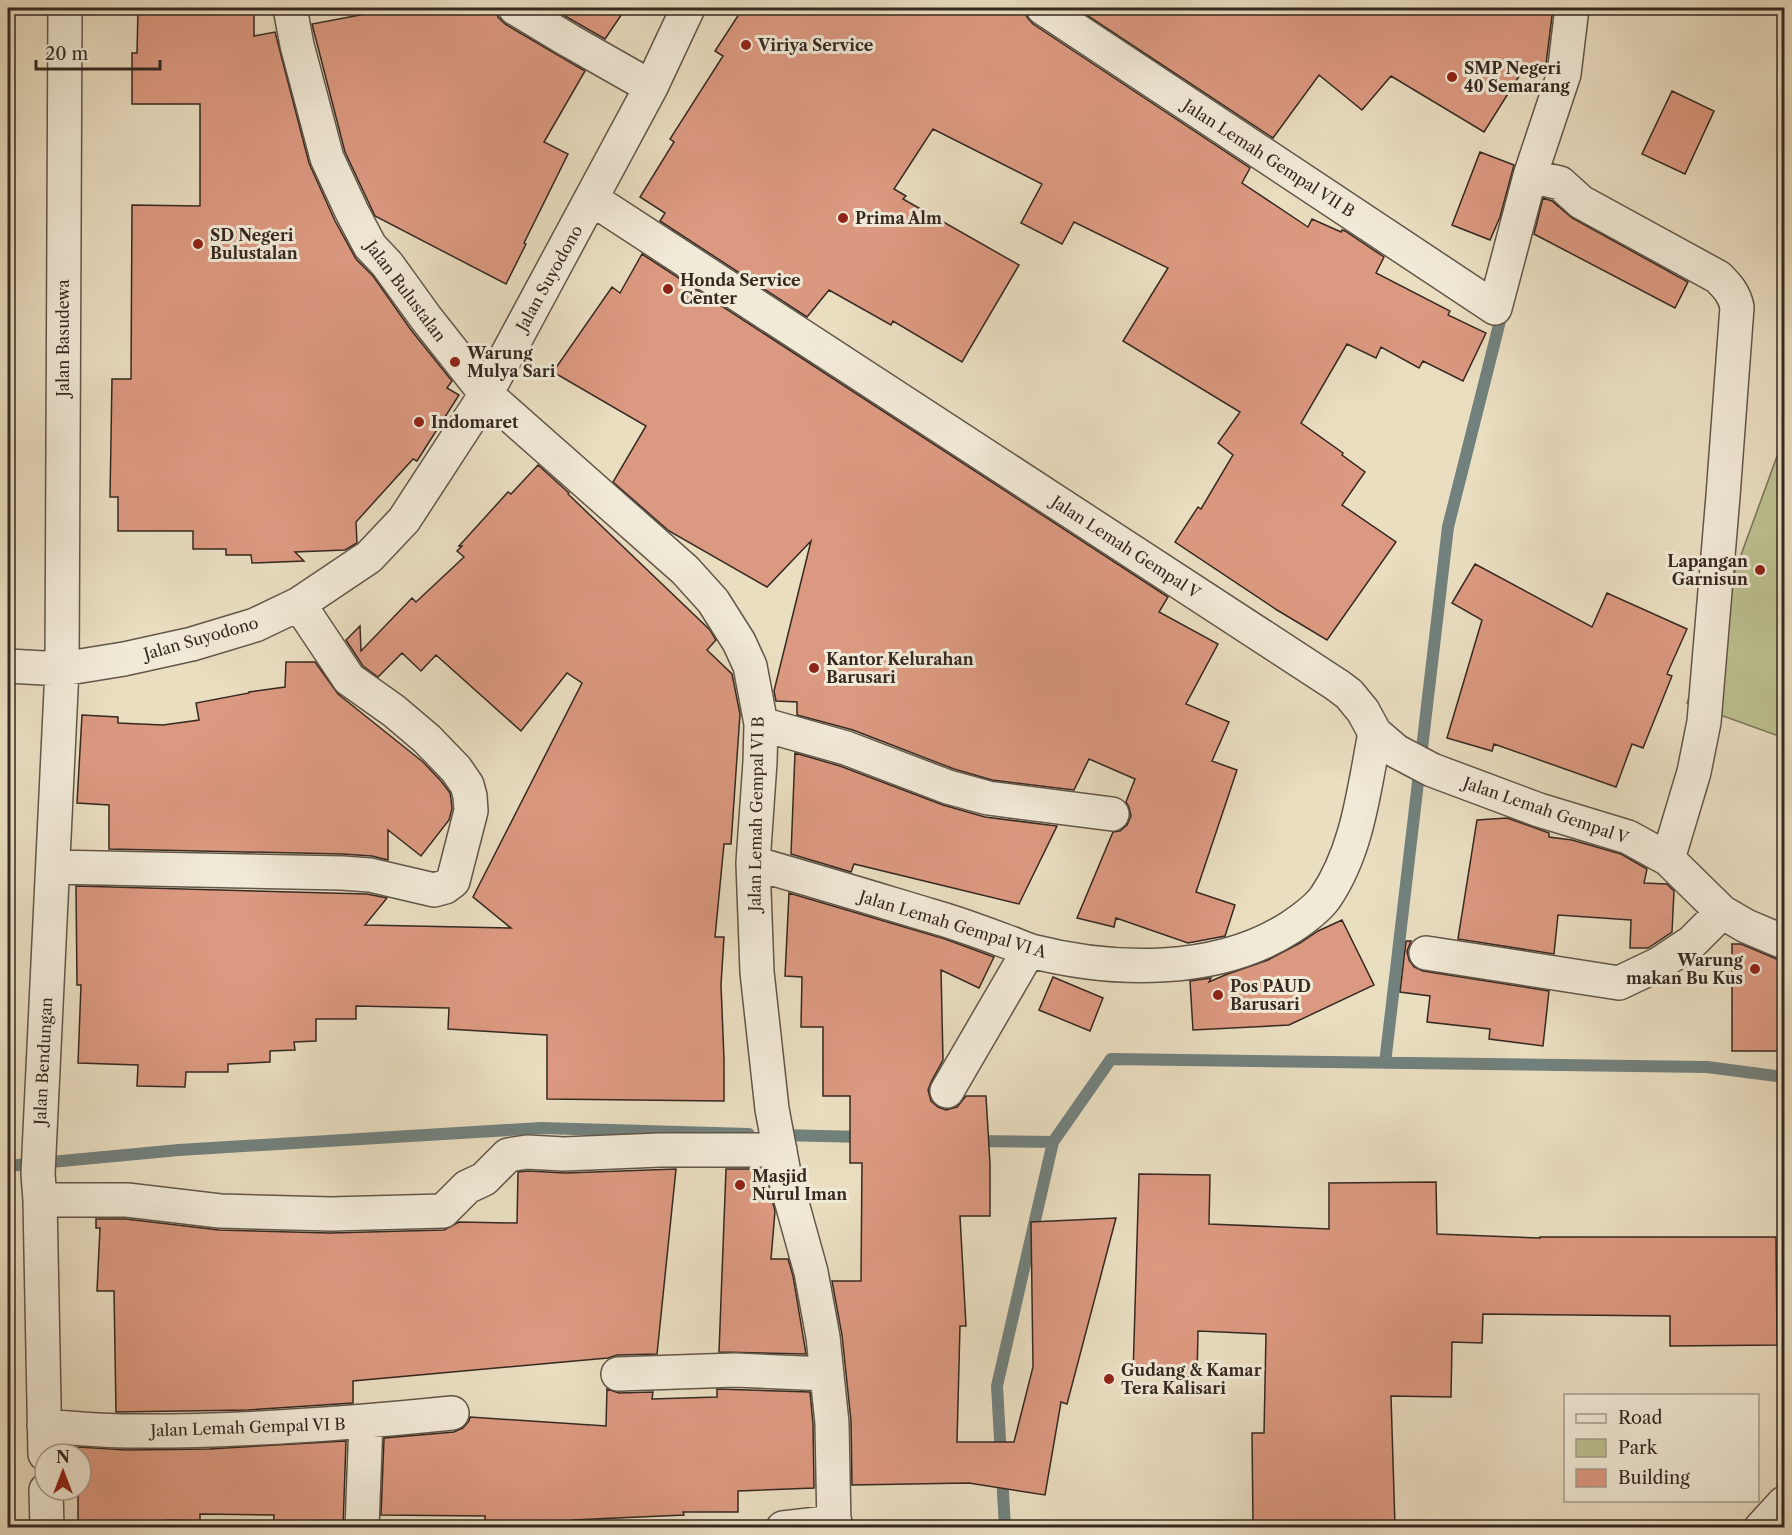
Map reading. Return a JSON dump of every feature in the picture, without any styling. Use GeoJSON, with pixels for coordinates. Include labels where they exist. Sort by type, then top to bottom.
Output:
{"type":"FeatureCollection","features":[{"type":"Feature","properties":{"kind":"street","name":"Jalan Basudewa"},"geometry":{"type":"LineString","coordinates":[[62,669],[65,8]]}},
{"type":"Feature","properties":{"kind":"street","name":"Jalan Bulustalan"},"geometry":{"type":"LineString","coordinates":[[290,8],[297,45],[327,158],[352,212],[370,246],[387,264],[486,394]]}},
{"type":"Feature","properties":{"kind":"street"},"geometry":{"type":"LineString","coordinates":[[514,8],[651,87]]}},
{"type":"Feature","properties":{"kind":"street","name":"Jalan Suyodono"},"geometry":{"type":"LineString","coordinates":[[8,666],[62,669],[124,659],[192,644],[255,625],[299,604],[369,557],[404,520],[486,394],[651,87],[688,8]]}},
{"type":"Feature","properties":{"kind":"street","name":"Jalan Lemah Gempal VII B"},"geometry":{"type":"LineString","coordinates":[[1043,8],[1495,308],[1541,179]]}},
{"type":"Feature","properties":{"kind":"street"},"geometry":{"type":"LineString","coordinates":[[1572,8],[1564,74],[1541,179],[1562,185],[1581,202],[1709,272],[1730,289],[1737,307],[1704,722],[1694,772],[1668,859]]}},
{"type":"Feature","properties":{"kind":"street","name":"Jalan Lemah Gempal V"},"geometry":{"type":"LineString","coordinates":[[592,199],[1337,685],[1349,694],[1385,742],[1432,770],[1539,810],[1628,837],[1668,859],[1722,912],[1746,926],[1785,942]]}},
{"type":"Feature","properties":{"kind":"street","name":"Jalan Lemah Gempal VI B"},"geometry":{"type":"LineString","coordinates":[[486,394],[677,562],[713,601],[740,642],[750,666],[761,724],[753,863],[757,972],[772,1108],[793,1210],[811,1272],[823,1336],[832,1423],[835,1525]]}},
{"type":"Feature","properties":{"kind":"street"},"geometry":{"type":"LineString","coordinates":[[53,867],[342,873],[370,875],[434,890],[445,887],[453,881],[471,812],[470,796],[466,785],[456,769],[427,739],[394,711],[349,679],[299,604]]}},
{"type":"Feature","properties":{"kind":"street","name":"Jalan Bendungan"},"geometry":{"type":"LineString","coordinates":[[45,1440],[39,1187],[40,1133],[62,669]]}},
{"type":"Feature","properties":{"kind":"street"},"geometry":{"type":"LineString","coordinates":[[761,724],[846,748],[948,787],[988,798],[1112,814]]}},
{"type":"Feature","properties":{"kind":"street","name":"Jalan Lemah Gempal VI A"},"geometry":{"type":"LineString","coordinates":[[753,863],[936,917],[1029,950],[1094,963],[1147,966],[1222,957],[1246,950],[1274,937],[1307,916],[1324,898],[1342,866],[1385,742]]}},
{"type":"Feature","properties":{"kind":"street"},"geometry":{"type":"LineString","coordinates":[[1426,953],[1619,983],[1659,964],[1692,942],[1722,912]]}},
{"type":"Feature","properties":{"kind":"street"},"geometry":{"type":"LineString","coordinates":[[947,1091],[1029,950]]}},
{"type":"Feature","properties":{"kind":"street"},"geometry":{"type":"LineString","coordinates":[[39,1187],[220,1211],[331,1214],[442,1211],[467,1187],[484,1179],[508,1155],[527,1152],[564,1154],[779,1146]]}},
{"type":"Feature","properties":{"kind":"street"},"geometry":{"type":"LineString","coordinates":[[618,1374],[735,1370],[827,1374]]}},
{"type":"Feature","properties":{"kind":"street","name":"Jalan Lemah Gempal VI B"},"geometry":{"type":"LineString","coordinates":[[45,1440],[124,1431],[187,1431],[366,1422],[452,1413]]}},
{"type":"Feature","properties":{"kind":"street"},"geometry":{"type":"LineString","coordinates":[[362,1527],[366,1422]]}},
{"type":"Feature","properties":{"kind":"street"},"geometry":{"type":"LineString","coordinates":[[46,1502],[47,1527]]}},
{"type":"Feature","properties":{"kind":"street"},"geometry":{"type":"LineString","coordinates":[[1761,1527],[1785,1503]]}},
{"type":"Feature","properties":{"kind":"street"},"geometry":{"type":"LineString","coordinates":[[783,1527],[835,1525]]}},
{"type":"Feature","properties":{"kind":"green space","name":"Lapangan Garnisun"},"geometry":{"type":"Polygon","coordinates":[[[1784,437],[1784,738],[1687,703],[1784,437]]]}},
{"type":"Feature","properties":{"kind":"building"},"geometry":{"type":"Polygon","coordinates":[[[138,8],[254,8],[254,36],[275,32],[309,163],[335,221],[356,259],[373,276],[411,330],[452,381],[447,388],[459,395],[417,461],[413,459],[356,522],[357,543],[345,550],[295,552],[304,561],[252,563],[251,555],[226,555],[226,549],[193,549],[193,531],[118,531],[118,497],[110,497],[112,379],[131,379],[132,205],[200,206],[200,104],[132,104],[132,53],[137,53],[138,8]]]}},
{"type":"Feature","properties":{"kind":"building"},"geometry":{"type":"Polygon","coordinates":[[[397,8],[496,8],[498,17],[505,24],[585,71],[544,142],[568,154],[506,284],[375,216],[345,152],[312,24],[397,8]]]}},
{"type":"Feature","properties":{"kind":"building"},"geometry":{"type":"Polygon","coordinates":[[[551,8],[626,8],[605,39],[551,8]]]}},
{"type":"Feature","properties":{"kind":"building"},"geometry":{"type":"Polygon","coordinates":[[[743,8],[1024,8],[1033,24],[1250,168],[1242,183],[1308,227],[1312,219],[1341,232],[1345,231],[1384,257],[1376,273],[1450,311],[1448,315],[1486,333],[1463,381],[1423,361],[1419,368],[1381,347],[1376,358],[1347,344],[1301,423],[1365,472],[1342,505],[1396,542],[1327,640],[1277,610],[1175,542],[1198,507],[1201,509],[1233,455],[1218,443],[1240,412],[1123,341],[1168,268],[1074,222],[1062,244],[1021,223],[1042,184],[933,129],[894,189],[906,196],[903,199],[1019,265],[962,362],[893,321],[891,325],[829,290],[807,317],[660,221],[665,213],[640,197],[674,142],[670,139],[723,56],[715,51],[743,8]]]}},
{"type":"Feature","properties":{"kind":"building"},"geometry":{"type":"Polygon","coordinates":[[[1076,8],[1553,8],[1545,72],[1521,73],[1484,132],[1391,76],[1362,110],[1319,75],[1273,138],[1076,8]]]}},
{"type":"Feature","properties":{"kind":"building"},"geometry":{"type":"Polygon","coordinates":[[[1672,91],[1714,111],[1685,174],[1642,154],[1672,91]]]}},
{"type":"Feature","properties":{"kind":"building"},"geometry":{"type":"Polygon","coordinates":[[[1480,152],[1514,165],[1500,217],[1490,240],[1452,225],[1480,152]]]}},
{"type":"Feature","properties":{"kind":"building"},"geometry":{"type":"Polygon","coordinates":[[[1543,198],[1552,201],[1572,218],[1688,282],[1675,308],[1534,234],[1543,198]]]}},
{"type":"Feature","properties":{"kind":"building"},"geometry":{"type":"Polygon","coordinates":[[[642,254],[1168,597],[1159,612],[1218,644],[1186,704],[1229,722],[1212,761],[1237,770],[1196,892],[1235,905],[1225,936],[1188,943],[1116,918],[1114,927],[1077,918],[1113,832],[1120,831],[1127,825],[1131,816],[1126,802],[1135,779],[1089,759],[1074,790],[992,780],[954,769],[853,730],[797,715],[797,702],[776,701],[774,691],[811,541],[767,587],[669,531],[613,482],[646,426],[553,372],[612,287],[620,293],[642,254]]]}},
{"type":"Feature","properties":{"kind":"building"},"geometry":{"type":"Polygon","coordinates":[[[538,465],[710,630],[716,640],[707,650],[732,674],[740,714],[731,844],[724,844],[715,937],[724,937],[721,985],[724,1101],[547,1099],[547,1035],[448,1029],[449,1008],[356,1006],[356,1019],[316,1019],[316,1041],[294,1042],[295,1050],[270,1051],[270,1062],[228,1064],[228,1072],[186,1072],[185,1087],[137,1086],[138,1065],[78,1063],[81,985],[77,985],[76,886],[367,894],[387,898],[365,925],[511,928],[473,897],[582,683],[567,673],[521,731],[436,655],[421,671],[402,653],[378,677],[363,666],[346,640],[360,626],[361,651],[412,598],[416,602],[464,557],[457,551],[462,546],[459,546],[508,492],[511,494],[538,465]]]}},
{"type":"Feature","properties":{"kind":"building"},"geometry":{"type":"Polygon","coordinates":[[[1475,564],[1592,627],[1607,593],[1687,629],[1667,674],[1672,676],[1643,748],[1632,744],[1616,787],[1494,744],[1492,751],[1447,738],[1482,620],[1452,603],[1475,564]]]}},
{"type":"Feature","properties":{"kind":"building"},"geometry":{"type":"Polygon","coordinates":[[[286,662],[315,662],[338,694],[423,762],[450,793],[452,809],[449,820],[421,856],[388,830],[388,860],[372,856],[342,854],[109,849],[109,805],[77,803],[82,715],[118,717],[118,723],[163,725],[199,720],[196,703],[285,687],[286,662]]]}},
{"type":"Feature","properties":{"kind":"building"},"geometry":{"type":"Polygon","coordinates":[[[795,753],[840,766],[943,805],[985,817],[1057,826],[1019,904],[854,864],[851,872],[791,854],[795,753]]]}},
{"type":"Feature","properties":{"kind":"building"},"geometry":{"type":"Polygon","coordinates":[[[1507,818],[1549,833],[1549,837],[1572,840],[1621,854],[1647,869],[1644,883],[1667,884],[1674,891],[1672,932],[1648,948],[1630,948],[1631,920],[1558,915],[1554,954],[1458,939],[1477,820],[1507,818]]]}},
{"type":"Feature","properties":{"kind":"building"},"geometry":{"type":"Polygon","coordinates":[[[789,893],[945,939],[994,957],[979,988],[941,970],[943,1060],[928,1090],[931,1101],[946,1110],[957,1107],[966,1096],[986,1096],[990,1216],[960,1216],[966,1326],[960,1326],[957,1442],[1014,1442],[1033,1367],[1031,1222],[1116,1218],[1067,1404],[1061,1402],[1045,1495],[969,1483],[852,1485],[851,1421],[842,1335],[832,1281],[861,1281],[862,1163],[850,1163],[850,1096],[823,1096],[823,1027],[801,1027],[802,977],[785,976],[789,893]]]}},
{"type":"Feature","properties":{"kind":"building"},"geometry":{"type":"Polygon","coordinates":[[[1342,920],[1374,985],[1289,1025],[1193,1030],[1190,981],[1211,978],[1209,982],[1268,960],[1342,920]]]}},
{"type":"Feature","properties":{"kind":"building"},"geometry":{"type":"Polygon","coordinates":[[[1406,941],[1411,941],[1407,951],[1409,960],[1414,967],[1423,971],[1549,991],[1543,1046],[1489,1039],[1490,1029],[1427,1022],[1430,996],[1400,992],[1406,941]]]}},
{"type":"Feature","properties":{"kind":"building"},"geometry":{"type":"Polygon","coordinates":[[[1732,944],[1741,944],[1779,960],[1779,964],[1785,964],[1785,1045],[1779,1045],[1779,1051],[1732,1051],[1732,944]]]}},
{"type":"Feature","properties":{"kind":"building"},"geometry":{"type":"Polygon","coordinates":[[[1053,977],[1103,998],[1090,1031],[1039,1010],[1053,977]]]}},
{"type":"Feature","properties":{"kind":"building"},"geometry":{"type":"Polygon","coordinates":[[[676,1169],[657,1354],[617,1355],[608,1358],[353,1381],[353,1403],[248,1410],[116,1412],[114,1291],[97,1291],[100,1228],[96,1228],[96,1219],[126,1219],[219,1230],[330,1233],[444,1230],[459,1222],[517,1223],[518,1172],[565,1173],[676,1169]]]}},
{"type":"Feature","properties":{"kind":"building"},"geometry":{"type":"Polygon","coordinates":[[[726,1169],[764,1169],[775,1211],[771,1259],[788,1259],[806,1354],[719,1352],[726,1169]]]}},
{"type":"Feature","properties":{"kind":"building"},"geometry":{"type":"Polygon","coordinates":[[[1139,1174],[1210,1175],[1209,1224],[1329,1229],[1329,1183],[1436,1182],[1437,1234],[1540,1238],[1776,1237],[1777,1345],[1670,1346],[1670,1316],[1483,1314],[1482,1343],[1452,1342],[1451,1397],[1391,1396],[1395,1527],[1326,1527],[1325,1521],[1253,1523],[1252,1433],[1264,1433],[1266,1334],[1198,1331],[1197,1377],[1133,1375],[1139,1174]]]}},
{"type":"Feature","properties":{"kind":"building"},"geometry":{"type":"Polygon","coordinates":[[[607,1389],[619,1393],[653,1392],[652,1399],[717,1397],[717,1389],[810,1392],[814,1488],[738,1491],[738,1512],[683,1512],[684,1515],[572,1520],[572,1527],[485,1527],[485,1516],[381,1515],[384,1438],[454,1432],[463,1428],[470,1417],[606,1426],[607,1389]]]}},
{"type":"Feature","properties":{"kind":"building"},"geometry":{"type":"Polygon","coordinates":[[[346,1441],[343,1527],[273,1527],[274,1515],[200,1514],[200,1521],[167,1520],[167,1523],[78,1521],[78,1502],[93,1502],[93,1448],[209,1449],[346,1441]]]}},
{"type":"Feature","properties":{"kind":"waterway"},"geometry":{"type":"LineString","coordinates":[[1385,1063],[1448,527],[1503,309]]}},
{"type":"Feature","properties":{"kind":"waterway"},"geometry":{"type":"LineString","coordinates":[[973,1141],[1053,1142],[1111,1059],[1707,1067],[1784,1077]]}},
{"type":"Feature","properties":{"kind":"waterway"},"geometry":{"type":"LineString","coordinates":[[8,1166],[179,1150],[541,1128],[749,1134]]}},
{"type":"Feature","properties":{"kind":"waterway"},"geometry":{"type":"LineString","coordinates":[[778,1135],[866,1137]]}},
{"type":"Feature","properties":{"kind":"waterway"},"geometry":{"type":"LineString","coordinates":[[1005,1528],[997,1386],[1053,1142]]}},
{"type":"Feature","properties":{"kind":"place","name":"Viriya Service"},"geometry":{"type":"Point","coordinates":[746,45]}},
{"type":"Feature","properties":{"kind":"place","name":"SMP Negeri 40 Semarang"},"geometry":{"type":"Point","coordinates":[1452,77]}},
{"type":"Feature","properties":{"kind":"place","name":"Prima Alm"},"geometry":{"type":"Point","coordinates":[843,218]}},
{"type":"Feature","properties":{"kind":"place","name":"SD Negeri Bulustalan"},"geometry":{"type":"Point","coordinates":[198,244]}},
{"type":"Feature","properties":{"kind":"place","name":"Honda Service Center"},"geometry":{"type":"Point","coordinates":[668,289]}},
{"type":"Feature","properties":{"kind":"place","name":"Warung Mulya Sari"},"geometry":{"type":"Point","coordinates":[455,362]}},
{"type":"Feature","properties":{"kind":"place","name":"Indomaret"},"geometry":{"type":"Point","coordinates":[419,422]}},
{"type":"Feature","properties":{"kind":"place","name":"Lapangan Garnisun"},"geometry":{"type":"Point","coordinates":[1760,570]}},
{"type":"Feature","properties":{"kind":"place","name":"Kantor Kelurahan Barusari"},"geometry":{"type":"Point","coordinates":[814,668]}},
{"type":"Feature","properties":{"kind":"place","name":"Warung makan Bu Kus"},"geometry":{"type":"Point","coordinates":[1755,969]}},
{"type":"Feature","properties":{"kind":"place","name":"Pos PAUD Barusari"},"geometry":{"type":"Point","coordinates":[1218,995]}},
{"type":"Feature","properties":{"kind":"place","name":"Masjid Nurul Iman"},"geometry":{"type":"Point","coordinates":[740,1185]}},
{"type":"Feature","properties":{"kind":"place","name":"Gudang & Kamar Tera Kalisari"},"geometry":{"type":"Point","coordinates":[1109,1379]}}]}
